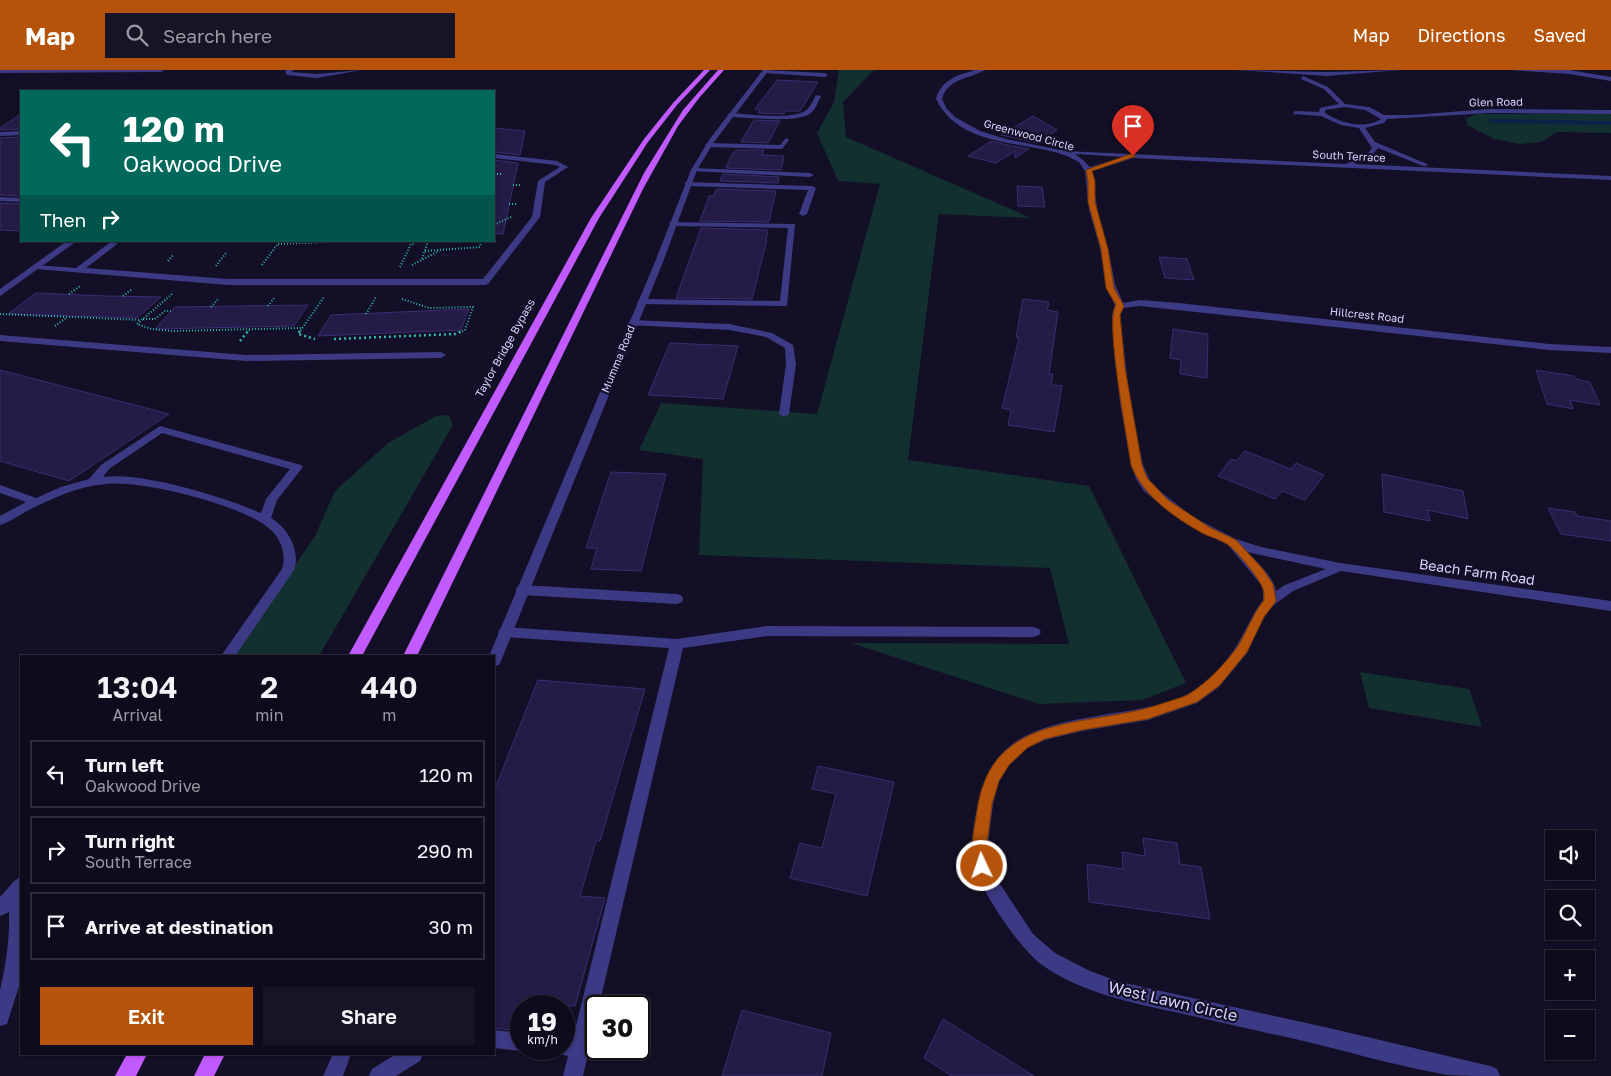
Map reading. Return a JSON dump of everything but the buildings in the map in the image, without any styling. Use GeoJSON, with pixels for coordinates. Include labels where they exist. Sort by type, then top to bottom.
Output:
{"type":"FeatureCollection","features":[{"type":"Feature","properties":{"kind":"main road","name":"Taylor Bridge Bypass"},"geometry":{"type":"LineString","coordinates":[[356,655],[595,218],[649,138],[679,100],[707,70]]}},
{"type":"Feature","properties":{"kind":"main road"},"geometry":{"type":"LineString","coordinates":[[410,655],[643,180],[680,119],[705,86],[720,70]]}},
{"type":"Feature","properties":{"kind":"main road"},"geometry":{"type":"LineString","coordinates":[[125,1076],[136,1055]]}},
{"type":"Feature","properties":{"kind":"main road"},"geometry":{"type":"LineString","coordinates":[[204,1076],[214,1055]]}},
{"type":"Feature","properties":{"kind":"street"},"geometry":{"type":"LineString","coordinates":[[0,71],[161,70]]}},
{"type":"Feature","properties":{"kind":"street"},"geometry":{"type":"LineString","coordinates":[[291,70],[288,72],[289,74],[311,76],[359,70]]}},
{"type":"Feature","properties":{"kind":"street"},"geometry":{"type":"LineString","coordinates":[[765,70],[825,75]]}},
{"type":"Feature","properties":{"kind":"street","name":"Mumma Road"},"geometry":{"type":"LineString","coordinates":[[495,658],[572,474],[694,170],[708,145],[765,70]]}},
{"type":"Feature","properties":{"kind":"street","name":"Greenwood Circle"},"geometry":{"type":"LineString","coordinates":[[982,70],[959,77],[942,89],[939,99],[945,112],[963,125],[983,134],[1057,151],[1080,161],[1089,170]]}},
{"type":"Feature","properties":{"kind":"street"},"geometry":{"type":"LineString","coordinates":[[1239,70],[1348,74],[1398,70]]}},
{"type":"Feature","properties":{"kind":"street"},"geometry":{"type":"LineString","coordinates":[[1512,70],[1569,72],[1611,79]]}},
{"type":"Feature","properties":{"kind":"street"},"geometry":{"type":"LineString","coordinates":[[1281,72],[1331,84],[1348,74]]}},
{"type":"Feature","properties":{"kind":"street"},"geometry":{"type":"LineString","coordinates":[[1331,84],[1344,106]]}},
{"type":"Feature","properties":{"kind":"street"},"geometry":{"type":"LineString","coordinates":[[730,115],[797,116],[810,111],[818,96]]}},
{"type":"Feature","properties":{"kind":"street","name":"Glen Road"},"geometry":{"type":"LineString","coordinates":[[1322,114],[1322,109],[1344,106],[1371,111],[1383,117],[1412,117],[1489,111],[1611,112]]}},
{"type":"Feature","properties":{"kind":"street","name":"Glen Road"},"geometry":{"type":"LineString","coordinates":[[1295,113],[1322,114],[1337,122],[1361,126],[1382,122],[1383,117]]}},
{"type":"Feature","properties":{"kind":"street"},"geometry":{"type":"LineString","coordinates":[[1342,165],[1358,161],[1371,153],[1375,148],[1361,126]]}},
{"type":"Feature","properties":{"kind":"street"},"geometry":{"type":"LineString","coordinates":[[0,134],[20,133]]}},
{"type":"Feature","properties":{"kind":"street"},"geometry":{"type":"LineString","coordinates":[[708,145],[782,148],[786,140]]}},
{"type":"Feature","properties":{"kind":"street"},"geometry":{"type":"LineString","coordinates":[[1373,144],[1407,159],[1444,170]]}},
{"type":"Feature","properties":{"kind":"street"},"geometry":{"type":"LineString","coordinates":[[1057,151],[1133,156]]}},
{"type":"Feature","properties":{"kind":"street"},"geometry":{"type":"LineString","coordinates":[[36,267],[196,280],[280,283],[485,282],[536,217],[542,182],[565,167],[557,163],[495,156]]}},
{"type":"Feature","properties":{"kind":"street","name":"South Terrace"},"geometry":{"type":"LineString","coordinates":[[1089,170],[1133,156],[1611,178]]}},
{"type":"Feature","properties":{"kind":"street"},"geometry":{"type":"LineString","coordinates":[[694,170],[810,175]]}},
{"type":"Feature","properties":{"kind":"street"},"geometry":{"type":"LineString","coordinates":[[1089,170],[1092,181],[1091,202],[1104,249],[1110,288],[1120,306],[1117,309],[1116,315],[1122,386],[1136,465],[1142,479],[1165,502],[1189,520],[1232,542],[1258,571],[1269,587],[1270,601]]}},
{"type":"Feature","properties":{"kind":"street"},"geometry":{"type":"LineString","coordinates":[[688,184],[812,188],[803,214]]}},
{"type":"Feature","properties":{"kind":"street"},"geometry":{"type":"LineString","coordinates":[[0,199],[20,200]]}},
{"type":"Feature","properties":{"kind":"street"},"geometry":{"type":"LineString","coordinates":[[641,302],[784,304],[792,226],[673,224]]}},
{"type":"Feature","properties":{"kind":"street"},"geometry":{"type":"LineString","coordinates":[[0,293],[72,242]]}},
{"type":"Feature","properties":{"kind":"street"},"geometry":{"type":"LineString","coordinates":[[77,271],[116,242]]}},
{"type":"Feature","properties":{"kind":"street","name":"Hillcrest Road"},"geometry":{"type":"LineString","coordinates":[[1120,306],[1140,303],[1178,306],[1549,347],[1611,350]]}},
{"type":"Feature","properties":{"kind":"street"},"geometry":{"type":"LineString","coordinates":[[632,323],[694,325],[750,330],[769,335],[790,347],[791,364],[784,414]]}},
{"type":"Feature","properties":{"kind":"street"},"geometry":{"type":"LineString","coordinates":[[0,338],[246,358],[440,355]]}},
{"type":"Feature","properties":{"kind":"street"},"geometry":{"type":"LineString","coordinates":[[93,482],[106,467],[160,429],[297,467],[272,500],[265,519]]}},
{"type":"Feature","properties":{"kind":"street"},"geometry":{"type":"LineString","coordinates":[[0,521],[37,502],[93,482],[128,480],[188,493],[257,514],[271,523],[284,538],[291,559],[288,570],[229,655]]}},
{"type":"Feature","properties":{"kind":"street"},"geometry":{"type":"LineString","coordinates":[[0,489],[37,502]]}},
{"type":"Feature","properties":{"kind":"street","name":"Beach Farm Road"},"geometry":{"type":"LineString","coordinates":[[1232,542],[1259,551],[1340,567],[1611,606]]}},
{"type":"Feature","properties":{"kind":"street"},"geometry":{"type":"LineString","coordinates":[[1270,601],[1289,588],[1320,577],[1340,567]]}},
{"type":"Feature","properties":{"kind":"street"},"geometry":{"type":"LineString","coordinates":[[522,590],[677,599]]}},
{"type":"Feature","properties":{"kind":"street","name":"West Lawn Circle"},"geometry":{"type":"LineString","coordinates":[[1270,601],[1259,614],[1242,649],[1214,682],[1192,699],[1148,714],[1082,725],[1042,735],[1022,744],[1004,760],[992,779],[985,804],[979,852],[982,866],[994,890],[1027,940],[1049,959],[1085,978],[1120,991],[1329,1037],[1490,1076]]}},
{"type":"Feature","properties":{"kind":"street"},"geometry":{"type":"LineString","coordinates":[[505,632],[676,644],[768,631],[1034,632]]}},
{"type":"Feature","properties":{"kind":"street"},"geometry":{"type":"LineString","coordinates":[[575,1035],[676,644]]}},
{"type":"Feature","properties":{"kind":"street"},"geometry":{"type":"LineString","coordinates":[[0,908],[18,890]]}},
{"type":"Feature","properties":{"kind":"street"},"geometry":{"type":"LineString","coordinates":[[0,1017],[18,958],[18,890]]}},
{"type":"Feature","properties":{"kind":"street"},"geometry":{"type":"LineString","coordinates":[[495,1039],[510,1041]]}},
{"type":"Feature","properties":{"kind":"street"},"geometry":{"type":"LineString","coordinates":[[333,1076],[342,1055]]}},
{"type":"Feature","properties":{"kind":"street"},"geometry":{"type":"LineString","coordinates":[[379,1076],[411,1055]]}},
{"type":"Feature","properties":{"kind":"street"},"geometry":{"type":"LineString","coordinates":[[572,1060],[573,1076]]}},
{"type":"Feature","properties":{"kind":"path"},"geometry":{"type":"LineString","coordinates":[[513,186],[520,185]]}},
{"type":"Feature","properties":{"kind":"path"},"geometry":{"type":"LineString","coordinates":[[509,204],[516,204]]}},
{"type":"Feature","properties":{"kind":"path"},"geometry":{"type":"LineString","coordinates":[[495,224],[513,216]]}},
{"type":"Feature","properties":{"kind":"path"},"geometry":{"type":"LineString","coordinates":[[259,270],[279,243],[338,242]]}},
{"type":"Feature","properties":{"kind":"path"},"geometry":{"type":"LineString","coordinates":[[398,270],[411,244],[415,242]]}},
{"type":"Feature","properties":{"kind":"path"},"geometry":{"type":"LineString","coordinates":[[422,259],[428,242]]}},
{"type":"Feature","properties":{"kind":"path"},"geometry":{"type":"LineString","coordinates":[[425,250],[480,247],[481,242]]}},
{"type":"Feature","properties":{"kind":"path"},"geometry":{"type":"LineString","coordinates":[[409,267],[442,250]]}},
{"type":"Feature","properties":{"kind":"path"},"geometry":{"type":"LineString","coordinates":[[214,268],[226,253]]}},
{"type":"Feature","properties":{"kind":"path"},"geometry":{"type":"LineString","coordinates":[[69,294],[81,285]]}},
{"type":"Feature","properties":{"kind":"path"},"geometry":{"type":"LineString","coordinates":[[123,296],[133,289]]}},
{"type":"Feature","properties":{"kind":"path"},"geometry":{"type":"LineString","coordinates":[[174,292],[137,324],[151,329],[302,328]]}},
{"type":"Feature","properties":{"kind":"path"},"geometry":{"type":"LineString","coordinates":[[211,307],[222,294]]}},
{"type":"Feature","properties":{"kind":"path"},"geometry":{"type":"LineString","coordinates":[[268,306],[277,295]]}},
{"type":"Feature","properties":{"kind":"path"},"geometry":{"type":"LineString","coordinates":[[366,314],[377,295]]}},
{"type":"Feature","properties":{"kind":"path"},"geometry":{"type":"LineString","coordinates":[[315,339],[298,334],[324,296]]}},
{"type":"Feature","properties":{"kind":"path"},"geometry":{"type":"LineString","coordinates":[[325,339],[455,334],[464,330],[473,306],[430,308],[397,298]]}},
{"type":"Feature","properties":{"kind":"path"},"geometry":{"type":"LineString","coordinates":[[0,314],[142,320],[155,319],[165,310],[171,311]]}},
{"type":"Feature","properties":{"kind":"path"},"geometry":{"type":"LineString","coordinates":[[54,328],[67,318]]}},
{"type":"Feature","properties":{"kind":"path"},"geometry":{"type":"LineString","coordinates":[[240,341],[249,329]]}},
{"type":"Feature","properties":{"kind":"green space"},"geometry":{"type":"Polygon","coordinates":[[[839,70],[877,70],[873,71],[843,102],[846,137],[1031,218],[939,214],[908,460],[1089,486],[1186,683],[1142,700],[1039,704],[851,643],[1069,644],[1050,568],[699,555],[703,459],[639,450],[661,403],[817,414],[880,184],[838,181],[817,133],[834,102],[839,70]]]}},
{"type":"Feature","properties":{"kind":"green space"},"geometry":{"type":"Polygon","coordinates":[[[1476,114],[1611,114],[1611,133],[1557,132],[1541,142],[1520,144],[1494,139],[1467,125],[1466,119],[1476,114]]]}},
{"type":"Feature","properties":{"kind":"green space"},"geometry":{"type":"Polygon","coordinates":[[[449,415],[453,425],[320,655],[235,655],[315,536],[335,491],[388,443],[436,416],[449,415]]]}},
{"type":"Feature","properties":{"kind":"green space"},"geometry":{"type":"Polygon","coordinates":[[[1360,672],[1469,689],[1482,727],[1369,708],[1360,672]]]}},
{"type":"Feature","properties":{"kind":"waterway"},"geometry":{"type":"LineString","coordinates":[[1491,121],[1611,123]]}},
{"type":"Feature","properties":{"kind":"route"},"geometry":{"type":"LineString","coordinates":[[982,866],[979,852],[985,804],[992,779],[1004,760],[1022,744],[1042,735],[1082,725],[1132,718],[1192,699],[1214,682],[1242,649],[1259,614],[1270,601],[1269,587],[1258,571],[1232,542],[1189,520],[1165,502],[1148,488],[1136,465],[1120,368],[1116,315],[1117,309],[1120,306],[1110,288],[1104,249],[1091,202],[1092,181],[1089,170],[1133,156]]}}]}
